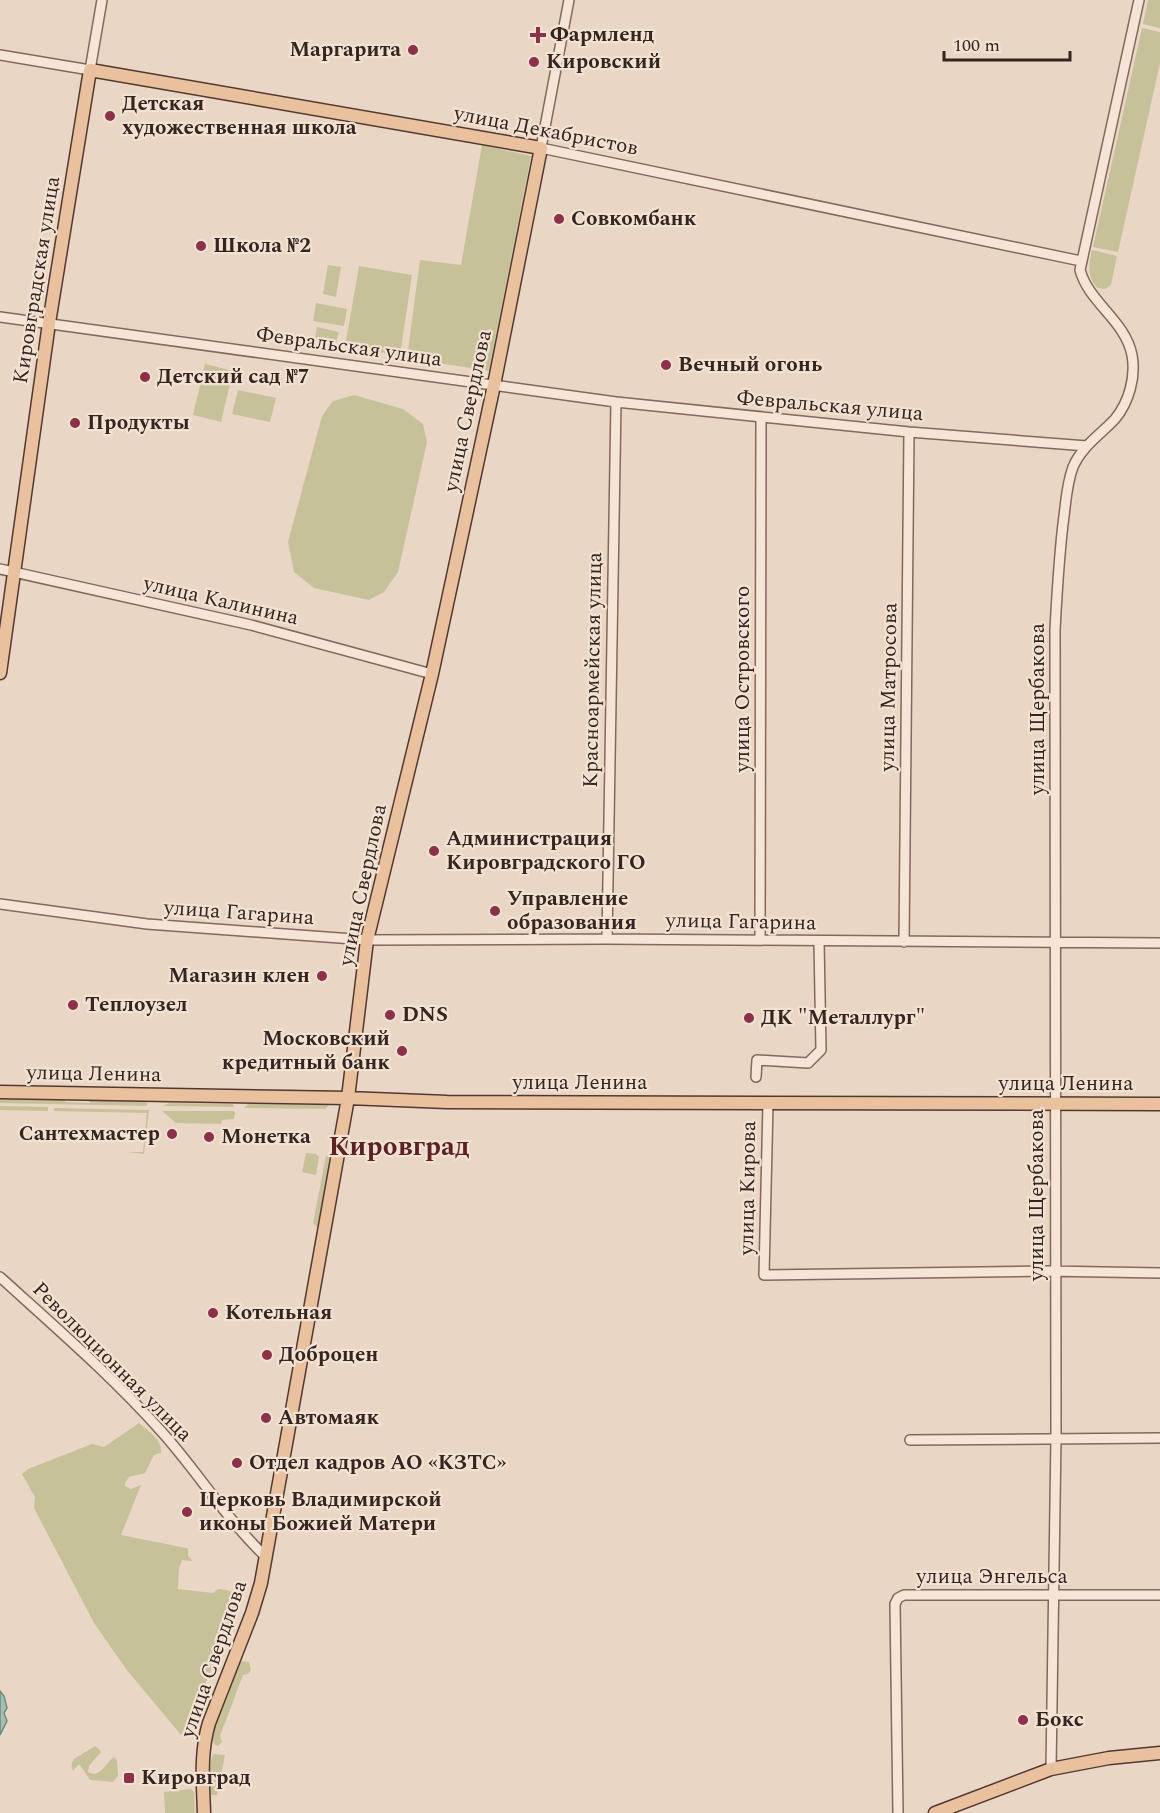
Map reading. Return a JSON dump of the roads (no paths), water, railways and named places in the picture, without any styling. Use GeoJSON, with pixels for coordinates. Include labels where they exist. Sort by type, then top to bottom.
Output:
{"type":"FeatureCollection","features":[{"type":"Feature","properties":{"kind":"main road","name":"улица Декабристов"},"geometry":{"type":"LineString","coordinates":[[90,70],[541,148]]}},
{"type":"Feature","properties":{"kind":"main road","name":"Кировградская улица"},"geometry":{"type":"LineString","coordinates":[[0,673],[49,323],[90,70]]}},
{"type":"Feature","properties":{"kind":"main road","name":"улица Свердлова"},"geometry":{"type":"LineString","coordinates":[[204,1813],[202,1762],[204,1741],[252,1614],[266,1557],[348,1098],[367,940],[432,674],[494,386],[541,148]]}},
{"type":"Feature","properties":{"kind":"main road","name":"улица Ленина"},"geometry":{"type":"LineString","coordinates":[[0,1092],[447,1102],[1160,1104]]}},
{"type":"Feature","properties":{"kind":"main road"},"geometry":{"type":"LineString","coordinates":[[935,1813],[1051,1769],[1109,1758],[1160,1753]]}},
{"type":"Feature","properties":{"kind":"street","name":"Кировградская улица"},"geometry":{"type":"LineString","coordinates":[[90,70],[102,0]]}},
{"type":"Feature","properties":{"kind":"street","name":"улица Свердлова"},"geometry":{"type":"LineString","coordinates":[[541,148],[570,0]]}},
{"type":"Feature","properties":{"kind":"street"},"geometry":{"type":"LineString","coordinates":[[1081,261],[1139,0]]}},
{"type":"Feature","properties":{"kind":"street","name":"улица Декабристов"},"geometry":{"type":"LineString","coordinates":[[0,55],[90,70]]}},
{"type":"Feature","properties":{"kind":"street","name":"улица Декабристов"},"geometry":{"type":"LineString","coordinates":[[541,148],[1081,261]]}},
{"type":"Feature","properties":{"kind":"street","name":"улица Щербакова"},"geometry":{"type":"LineString","coordinates":[[1051,1769],[1056,1437],[1056,608],[1069,482],[1079,456],[1114,419],[1125,403],[1131,388],[1133,365],[1129,343],[1120,327],[1086,286],[1080,270],[1081,261]]}},
{"type":"Feature","properties":{"kind":"street","name":"Февральская улица"},"geometry":{"type":"LineString","coordinates":[[0,317],[616,402],[909,432],[1087,446]]}},
{"type":"Feature","properties":{"kind":"street","name":"Красноармейская улица"},"geometry":{"type":"LineString","coordinates":[[607,939],[616,402]]}},
{"type":"Feature","properties":{"kind":"street","name":"улица Островского"},"geometry":{"type":"LineString","coordinates":[[760,940],[761,418]]}},
{"type":"Feature","properties":{"kind":"street","name":"улица Матросова"},"geometry":{"type":"LineString","coordinates":[[904,942],[909,432]]}},
{"type":"Feature","properties":{"kind":"street","name":"улица Калинина"},"geometry":{"type":"LineString","coordinates":[[0,569],[250,625],[432,674]]}},
{"type":"Feature","properties":{"kind":"street","name":"улица Гагарина"},"geometry":{"type":"LineString","coordinates":[[0,904],[147,924],[367,940],[607,939],[1160,943]]}},
{"type":"Feature","properties":{"kind":"street"},"geometry":{"type":"LineString","coordinates":[[756,1077],[757,1060],[808,1063],[821,1050],[819,941]]}},
{"type":"Feature","properties":{"kind":"street","name":"улица Кирова"},"geometry":{"type":"LineString","coordinates":[[768,1103],[764,1275],[1055,1271]]}},
{"type":"Feature","properties":{"kind":"street"},"geometry":{"type":"LineString","coordinates":[[1055,1271],[1160,1273]]}},
{"type":"Feature","properties":{"kind":"street","name":"Революционная улица"},"geometry":{"type":"LineString","coordinates":[[0,1277],[61,1332],[145,1414],[173,1445],[237,1527],[266,1557]]}},
{"type":"Feature","properties":{"kind":"street"},"geometry":{"type":"LineString","coordinates":[[910,1440],[1056,1437],[1160,1438]]}},
{"type":"Feature","properties":{"kind":"street","name":"улица Энгельса"},"geometry":{"type":"LineString","coordinates":[[898,1813],[895,1604],[898,1598],[904,1595],[1160,1596]]}},
{"type":"Feature","properties":{"kind":"place","name":"Фармленд"},"geometry":{"type":"Point","coordinates":[538,35]}},
{"type":"Feature","properties":{"kind":"place","name":"Маргарита"},"geometry":{"type":"Point","coordinates":[413,50]}},
{"type":"Feature","properties":{"kind":"place","name":"Кировский"},"geometry":{"type":"Point","coordinates":[534,62]}},
{"type":"Feature","properties":{"kind":"place","name":"Детская художественная школа"},"geometry":{"type":"Point","coordinates":[110,116]}},
{"type":"Feature","properties":{"kind":"place","name":"Совкомбанк"},"geometry":{"type":"Point","coordinates":[559,219]}},
{"type":"Feature","properties":{"kind":"place","name":"Школа №2"},"geometry":{"type":"Point","coordinates":[201,246]}},
{"type":"Feature","properties":{"kind":"place","name":"Вечный огонь"},"geometry":{"type":"Point","coordinates":[666,365]}},
{"type":"Feature","properties":{"kind":"place","name":"Детский сад №7"},"geometry":{"type":"Point","coordinates":[145,377]}},
{"type":"Feature","properties":{"kind":"place","name":"Продукты"},"geometry":{"type":"Point","coordinates":[75,423]}},
{"type":"Feature","properties":{"kind":"place","name":"Администрация Кировградского ГО"},"geometry":{"type":"Point","coordinates":[434,851]}},
{"type":"Feature","properties":{"kind":"place","name":"Управление образования"},"geometry":{"type":"Point","coordinates":[495,911]}},
{"type":"Feature","properties":{"kind":"place","name":"Магазин клен"},"geometry":{"type":"Point","coordinates":[322,976]}},
{"type":"Feature","properties":{"kind":"place","name":"Теплоузел"},"geometry":{"type":"Point","coordinates":[73,1005]}},
{"type":"Feature","properties":{"kind":"place","name":"DNS"},"geometry":{"type":"Point","coordinates":[390,1015]}},
{"type":"Feature","properties":{"kind":"place","name":"ДК \"Металлург\""},"geometry":{"type":"Point","coordinates":[749,1018]}},
{"type":"Feature","properties":{"kind":"place","name":"Московский кредитный банк"},"geometry":{"type":"Point","coordinates":[402,1051]}},
{"type":"Feature","properties":{"kind":"place","name":"Сантехмастер"},"geometry":{"type":"Point","coordinates":[172,1134]}},
{"type":"Feature","properties":{"kind":"place","name":"Монетка"},"geometry":{"type":"Point","coordinates":[209,1137]}},
{"type":"Feature","properties":{"kind":"place","name":"Котельная"},"geometry":{"type":"Point","coordinates":[213,1313]}},
{"type":"Feature","properties":{"kind":"place","name":"Доброцен"},"geometry":{"type":"Point","coordinates":[267,1355]}},
{"type":"Feature","properties":{"kind":"place","name":"Автомаяк"},"geometry":{"type":"Point","coordinates":[266,1418]}},
{"type":"Feature","properties":{"kind":"place","name":"Отдел кадров АО «КЗТС»"},"geometry":{"type":"Point","coordinates":[237,1463]}},
{"type":"Feature","properties":{"kind":"place","name":"Церковь Владимирской иконы Божией Матери"},"geometry":{"type":"Point","coordinates":[187,1512]}},
{"type":"Feature","properties":{"kind":"place","name":"Бокс"},"geometry":{"type":"Point","coordinates":[1023,1720]}},
{"type":"Feature","properties":{"kind":"place","name":"Кировград"},"geometry":{"type":"Point","coordinates":[129,1778]}},
{"type":"Feature","properties":{"kind":"district","name":"Кировград"},"geometry":{"type":"Point","coordinates":[399,1147]}}]}
